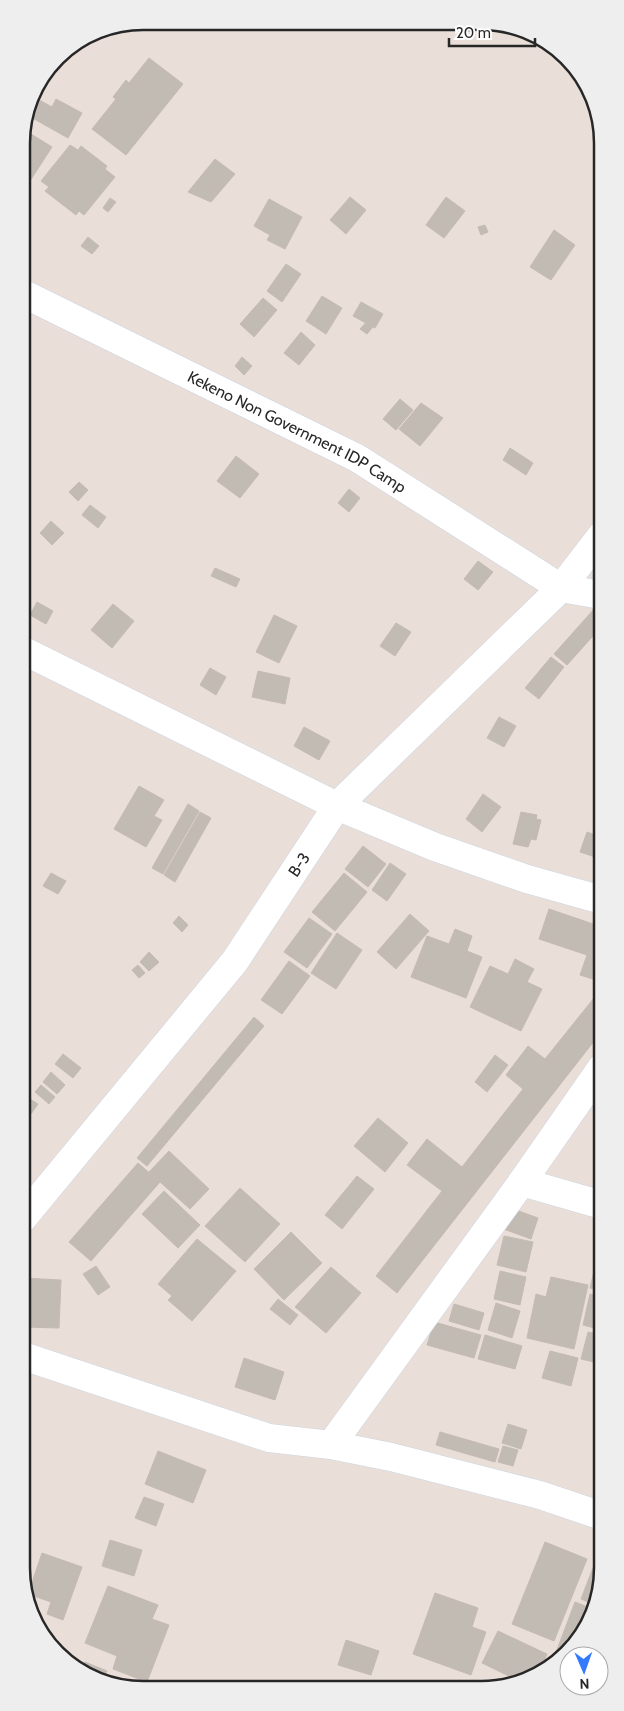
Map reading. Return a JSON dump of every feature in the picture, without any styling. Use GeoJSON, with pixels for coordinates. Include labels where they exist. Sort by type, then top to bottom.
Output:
{"type":"FeatureCollection","features":[{"type":"Feature","properties":{"kind":"street","name":"Kekeno Non Government IDP Camp"},"geometry":{"type":"LineString","coordinates":[[30,297],[357,458],[560,588]]}},
{"type":"Feature","properties":{"kind":"street","name":"B-3"},"geometry":{"type":"LineString","coordinates":[[30,1210],[235,961],[337,806],[560,588],[594,545]]}},
{"type":"Feature","properties":{"kind":"street"},"geometry":{"type":"LineString","coordinates":[[560,588],[594,594]]}},
{"type":"Feature","properties":{"kind":"street"},"geometry":{"type":"LineString","coordinates":[[30,654],[337,806],[445,850],[527,879],[594,898]]}},
{"type":"Feature","properties":{"kind":"street"},"geometry":{"type":"LineString","coordinates":[[331,1445],[594,1079]]}},
{"type":"Feature","properties":{"kind":"street"},"geometry":{"type":"LineString","coordinates":[[522,1182],[594,1203]]}},
{"type":"Feature","properties":{"kind":"street"},"geometry":{"type":"LineString","coordinates":[[30,1358],[269,1438],[331,1445],[391,1457],[540,1495],[594,1513]]}},
{"type":"Feature","properties":{"kind":"building"},"geometry":{"type":"Polygon","coordinates":[[[149,58],[183,84],[126,155],[92,129],[116,99],[113,97],[126,80],[129,83],[149,58]]]}},
{"type":"Feature","properties":{"kind":"building"},"geometry":{"type":"Polygon","coordinates":[[[56,99],[82,113],[68,138],[33,118],[39,100],[52,107],[56,99]]]}},
{"type":"Feature","properties":{"kind":"building"},"geometry":{"type":"Polygon","coordinates":[[[30,133],[52,147],[30,181],[30,133]]]}},
{"type":"Feature","properties":{"kind":"building"},"geometry":{"type":"Polygon","coordinates":[[[70,145],[78,150],[81,146],[107,166],[105,169],[115,177],[84,215],[79,211],[76,215],[45,191],[49,187],[41,181],[70,145]]]}},
{"type":"Feature","properties":{"kind":"building"},"geometry":{"type":"Polygon","coordinates":[[[215,159],[235,174],[211,202],[188,192],[215,159]]]}},
{"type":"Feature","properties":{"kind":"building"},"geometry":{"type":"Polygon","coordinates":[[[350,197],[366,210],[346,234],[330,220],[350,197]]]}},
{"type":"Feature","properties":{"kind":"building"},"geometry":{"type":"Polygon","coordinates":[[[446,197],[465,211],[444,238],[426,225],[446,197]]]}},
{"type":"Feature","properties":{"kind":"building"},"geometry":{"type":"Polygon","coordinates":[[[110,198],[116,202],[108,212],[103,208],[110,198]]]}},
{"type":"Feature","properties":{"kind":"building"},"geometry":{"type":"Polygon","coordinates":[[[269,199],[302,217],[285,249],[267,240],[270,235],[254,226],[269,199]]]}},
{"type":"Feature","properties":{"kind":"building"},"geometry":{"type":"Polygon","coordinates":[[[485,225],[488,232],[481,235],[478,227],[485,225]]]}},
{"type":"Feature","properties":{"kind":"building"},"geometry":{"type":"Polygon","coordinates":[[[554,230],[575,245],[551,280],[530,267],[554,230]]]}},
{"type":"Feature","properties":{"kind":"building"},"geometry":{"type":"Polygon","coordinates":[[[88,237],[99,246],[92,254],[81,246],[88,237]]]}},
{"type":"Feature","properties":{"kind":"building"},"geometry":{"type":"Polygon","coordinates":[[[286,264],[301,274],[282,302],[267,291],[286,264]]]}},
{"type":"Feature","properties":{"kind":"building"},"geometry":{"type":"Polygon","coordinates":[[[322,296],[342,308],[326,334],[306,321],[322,296]]]}},
{"type":"Feature","properties":{"kind":"building"},"geometry":{"type":"Polygon","coordinates":[[[263,298],[277,310],[254,337],[240,324],[263,298]]]}},
{"type":"Feature","properties":{"kind":"building"},"geometry":{"type":"Polygon","coordinates":[[[361,302],[383,314],[375,328],[353,316],[361,302]]]}},
{"type":"Feature","properties":{"kind":"building"},"geometry":{"type":"Polygon","coordinates":[[[370,318],[377,322],[367,334],[360,329],[370,318]]]}},
{"type":"Feature","properties":{"kind":"building"},"geometry":{"type":"Polygon","coordinates":[[[301,332],[315,345],[299,365],[284,353],[301,332]]]}},
{"type":"Feature","properties":{"kind":"building"},"geometry":{"type":"Polygon","coordinates":[[[242,357],[252,366],[244,375],[235,366],[242,357]]]}},
{"type":"Feature","properties":{"kind":"building"},"geometry":{"type":"Polygon","coordinates":[[[400,399],[413,410],[396,430],[383,419],[400,399]]]}},
{"type":"Feature","properties":{"kind":"building"},"geometry":{"type":"Polygon","coordinates":[[[421,403],[443,418],[420,446],[399,429],[421,403]]]}},
{"type":"Feature","properties":{"kind":"building"},"geometry":{"type":"Polygon","coordinates":[[[510,448],[533,463],[526,475],[503,460],[510,448]]]}},
{"type":"Feature","properties":{"kind":"building"},"geometry":{"type":"Polygon","coordinates":[[[236,456],[259,474],[240,498],[217,481],[236,456]]]}},
{"type":"Feature","properties":{"kind":"building"},"geometry":{"type":"Polygon","coordinates":[[[79,482],[88,490],[78,501],[69,492],[79,482]]]}},
{"type":"Feature","properties":{"kind":"building"},"geometry":{"type":"Polygon","coordinates":[[[349,489],[360,498],[349,512],[338,503],[349,489]]]}},
{"type":"Feature","properties":{"kind":"building"},"geometry":{"type":"Polygon","coordinates":[[[90,505],[106,517],[98,528],[82,515],[90,505]]]}},
{"type":"Feature","properties":{"kind":"building"},"geometry":{"type":"Polygon","coordinates":[[[51,521],[64,533],[52,545],[40,533],[51,521]]]}},
{"type":"Feature","properties":{"kind":"building"},"geometry":{"type":"Polygon","coordinates":[[[478,561],[493,572],[478,590],[464,579],[478,561]]]}},
{"type":"Feature","properties":{"kind":"building"},"geometry":{"type":"Polygon","coordinates":[[[215,568],[240,579],[236,587],[211,576],[215,568]]]}},
{"type":"Feature","properties":{"kind":"building"},"geometry":{"type":"Polygon","coordinates":[[[37,602],[53,611],[46,624],[30,615],[37,602]]]}},
{"type":"Feature","properties":{"kind":"building"},"geometry":{"type":"Polygon","coordinates":[[[113,604],[134,621],[112,648],[91,630],[113,604]]]}},
{"type":"Feature","properties":{"kind":"building"},"geometry":{"type":"Polygon","coordinates":[[[594,609],[594,635],[567,665],[554,654],[594,609]]]}},
{"type":"Feature","properties":{"kind":"building"},"geometry":{"type":"Polygon","coordinates":[[[274,615],[297,626],[279,663],[256,652],[274,615]]]}},
{"type":"Feature","properties":{"kind":"building"},"geometry":{"type":"Polygon","coordinates":[[[396,623],[411,632],[395,656],[380,646],[396,623]]]}},
{"type":"Feature","properties":{"kind":"building"},"geometry":{"type":"Polygon","coordinates":[[[551,657],[564,667],[539,699],[525,688],[551,657]]]}},
{"type":"Feature","properties":{"kind":"building"},"geometry":{"type":"Polygon","coordinates":[[[210,668],[226,677],[216,695],[200,685],[210,668]]]}},
{"type":"Feature","properties":{"kind":"building"},"geometry":{"type":"Polygon","coordinates":[[[258,671],[290,678],[285,704],[252,697],[258,671]]]}},
{"type":"Feature","properties":{"kind":"building"},"geometry":{"type":"Polygon","coordinates":[[[499,717],[516,726],[504,747],[487,738],[499,717]]]}},
{"type":"Feature","properties":{"kind":"building"},"geometry":{"type":"Polygon","coordinates":[[[304,727],[330,741],[319,760],[294,746],[304,727]]]}},
{"type":"Feature","properties":{"kind":"building"},"geometry":{"type":"Polygon","coordinates":[[[139,786],[164,800],[154,816],[162,820],[146,847],[114,829],[139,786]]]}},
{"type":"Feature","properties":{"kind":"building"},"geometry":{"type":"Polygon","coordinates":[[[483,794],[501,807],[482,832],[466,819],[483,794]]]}},
{"type":"Feature","properties":{"kind":"building"},"geometry":{"type":"Polygon","coordinates":[[[188,804],[199,811],[163,874],[152,868],[188,804]]]}},
{"type":"Feature","properties":{"kind":"building"},"geometry":{"type":"Polygon","coordinates":[[[200,812],[211,818],[175,882],[164,875],[200,812]]]}},
{"type":"Feature","properties":{"kind":"building"},"geometry":{"type":"Polygon","coordinates":[[[521,812],[537,815],[536,819],[541,820],[536,840],[531,839],[528,847],[513,844],[521,812]]]}},
{"type":"Feature","properties":{"kind":"building"},"geometry":{"type":"Polygon","coordinates":[[[587,832],[594,834],[594,857],[580,852],[587,832]]]}},
{"type":"Feature","properties":{"kind":"building"},"geometry":{"type":"Polygon","coordinates":[[[363,846],[386,864],[368,887],[345,869],[363,846]]]}},
{"type":"Feature","properties":{"kind":"building"},"geometry":{"type":"Polygon","coordinates":[[[390,863],[406,874],[387,901],[372,890],[390,863]]]}},
{"type":"Feature","properties":{"kind":"building"},"geometry":{"type":"Polygon","coordinates":[[[51,873],[66,881],[58,894],[43,886],[51,873]]]}},
{"type":"Feature","properties":{"kind":"building"},"geometry":{"type":"Polygon","coordinates":[[[344,873],[367,892],[335,931],[312,912],[344,873]]]}},
{"type":"Feature","properties":{"kind":"building"},"geometry":{"type":"Polygon","coordinates":[[[549,909],[594,924],[594,979],[580,975],[587,955],[539,939],[549,909]]]}},
{"type":"Feature","properties":{"kind":"building"},"geometry":{"type":"Polygon","coordinates":[[[410,914],[429,931],[396,969],[377,952],[410,914]]]}},
{"type":"Feature","properties":{"kind":"building"},"geometry":{"type":"Polygon","coordinates":[[[179,916],[188,925],[182,932],[173,923],[179,916]]]}},
{"type":"Feature","properties":{"kind":"building"},"geometry":{"type":"Polygon","coordinates":[[[309,918],[332,934],[307,968],[284,952],[309,918]]]}},
{"type":"Feature","properties":{"kind":"building"},"geometry":{"type":"Polygon","coordinates":[[[455,929],[472,936],[467,951],[482,957],[466,998],[411,977],[427,936],[449,944],[455,929]]]}},
{"type":"Feature","properties":{"kind":"building"},"geometry":{"type":"Polygon","coordinates":[[[337,933],[362,950],[336,989],[311,973],[337,933]]]}},
{"type":"Feature","properties":{"kind":"building"},"geometry":{"type":"Polygon","coordinates":[[[149,952],[159,962],[149,971],[140,962],[149,952]]]}},
{"type":"Feature","properties":{"kind":"building"},"geometry":{"type":"Polygon","coordinates":[[[515,959],[534,969],[527,982],[542,989],[521,1031],[470,1007],[490,966],[508,974],[515,959]]]}},
{"type":"Feature","properties":{"kind":"building"},"geometry":{"type":"Polygon","coordinates":[[[289,961],[310,976],[282,1014],[261,1000],[289,961]]]}},
{"type":"Feature","properties":{"kind":"building"},"geometry":{"type":"Polygon","coordinates":[[[138,965],[145,973],[139,978],[132,970],[138,965]]]}},
{"type":"Feature","properties":{"kind":"building"},"geometry":{"type":"Polygon","coordinates":[[[594,998],[594,1041],[397,1293],[376,1276],[442,1191],[407,1165],[427,1139],[462,1167],[523,1089],[506,1075],[528,1046],[545,1059],[594,998]]]}},
{"type":"Feature","properties":{"kind":"building"},"geometry":{"type":"Polygon","coordinates":[[[254,1017],[264,1026],[147,1166],[137,1158],[254,1017]]]}},
{"type":"Feature","properties":{"kind":"building"},"geometry":{"type":"Polygon","coordinates":[[[63,1054],[81,1068],[73,1078],[55,1064],[63,1054]]]}},
{"type":"Feature","properties":{"kind":"building"},"geometry":{"type":"Polygon","coordinates":[[[495,1055],[508,1065],[487,1092],[475,1082],[495,1055]]]}},
{"type":"Feature","properties":{"kind":"building"},"geometry":{"type":"Polygon","coordinates":[[[51,1072],[65,1085],[57,1094],[43,1082],[51,1072]]]}},
{"type":"Feature","properties":{"kind":"building"},"geometry":{"type":"Polygon","coordinates":[[[41,1085],[55,1097],[49,1104],[35,1092],[41,1085]]]}},
{"type":"Feature","properties":{"kind":"building"},"geometry":{"type":"Polygon","coordinates":[[[30,1099],[38,1104],[30,1113],[30,1099]]]}},
{"type":"Feature","properties":{"kind":"building"},"geometry":{"type":"Polygon","coordinates":[[[378,1118],[408,1143],[385,1172],[354,1146],[378,1118]]]}},
{"type":"Feature","properties":{"kind":"building"},"geometry":{"type":"Polygon","coordinates":[[[169,1151],[209,1189],[190,1209],[149,1172],[169,1151]]]}},
{"type":"Feature","properties":{"kind":"building"},"geometry":{"type":"Polygon","coordinates":[[[138,1163],[160,1182],[91,1261],[69,1242],[138,1163]]]}},
{"type":"Feature","properties":{"kind":"building"},"geometry":{"type":"Polygon","coordinates":[[[357,1176],[374,1189],[342,1229],[325,1215],[357,1176]]]}},
{"type":"Feature","properties":{"kind":"building"},"geometry":{"type":"Polygon","coordinates":[[[240,1188],[280,1224],[245,1262],[205,1226],[240,1188]]]}},
{"type":"Feature","properties":{"kind":"building"},"geometry":{"type":"Polygon","coordinates":[[[164,1191],[200,1225],[178,1248],[142,1214],[164,1191]]]}},
{"type":"Feature","properties":{"kind":"building"},"geometry":{"type":"Polygon","coordinates":[[[505,1206],[538,1218],[531,1239],[498,1227],[505,1206]]]}},
{"type":"Feature","properties":{"kind":"building"},"geometry":{"type":"Polygon","coordinates":[[[291,1232],[322,1263],[284,1300],[254,1269],[291,1232]]]}},
{"type":"Feature","properties":{"kind":"building"},"geometry":{"type":"Polygon","coordinates":[[[504,1236],[533,1242],[526,1272],[497,1265],[504,1236]]]}},
{"type":"Feature","properties":{"kind":"building"},"geometry":{"type":"Polygon","coordinates":[[[197,1239],[236,1271],[192,1321],[168,1300],[172,1296],[158,1284],[197,1239]]]}},
{"type":"Feature","properties":{"kind":"building"},"geometry":{"type":"Polygon","coordinates":[[[96,1266],[110,1287],[98,1295],[83,1274],[96,1266]]]}},
{"type":"Feature","properties":{"kind":"building"},"geometry":{"type":"Polygon","coordinates":[[[331,1267],[361,1293],[326,1333],[295,1307],[331,1267]]]}},
{"type":"Feature","properties":{"kind":"building"},"geometry":{"type":"Polygon","coordinates":[[[500,1271],[526,1277],[520,1305],[494,1299],[500,1271]]]}},
{"type":"Feature","properties":{"kind":"building"},"geometry":{"type":"Polygon","coordinates":[[[594,1271],[594,1289],[590,1288],[594,1271]]]}},
{"type":"Feature","properties":{"kind":"building"},"geometry":{"type":"Polygon","coordinates":[[[551,1277],[588,1285],[574,1349],[527,1338],[536,1294],[546,1297],[551,1277]]]}},
{"type":"Feature","properties":{"kind":"building"},"geometry":{"type":"Polygon","coordinates":[[[30,1278],[61,1280],[59,1328],[30,1327],[30,1278]]]}},
{"type":"Feature","properties":{"kind":"building"},"geometry":{"type":"Polygon","coordinates":[[[590,1294],[594,1295],[594,1328],[583,1325],[590,1294]]]}},
{"type":"Feature","properties":{"kind":"building"},"geometry":{"type":"Polygon","coordinates":[[[278,1299],[298,1315],[290,1325],[270,1309],[278,1299]]]}},
{"type":"Feature","properties":{"kind":"building"},"geometry":{"type":"Polygon","coordinates":[[[496,1303],[520,1311],[512,1338],[488,1330],[496,1303]]]}},
{"type":"Feature","properties":{"kind":"building"},"geometry":{"type":"Polygon","coordinates":[[[454,1304],[484,1313],[479,1330],[449,1321],[454,1304]]]}},
{"type":"Feature","properties":{"kind":"building"},"geometry":{"type":"Polygon","coordinates":[[[434,1322],[481,1335],[474,1358],[427,1345],[434,1322]]]}},
{"type":"Feature","properties":{"kind":"building"},"geometry":{"type":"Polygon","coordinates":[[[588,1332],[594,1333],[594,1362],[581,1359],[588,1332]]]}},
{"type":"Feature","properties":{"kind":"building"},"geometry":{"type":"Polygon","coordinates":[[[485,1335],[522,1346],[515,1369],[478,1359],[485,1335]]]}},
{"type":"Feature","properties":{"kind":"building"},"geometry":{"type":"Polygon","coordinates":[[[550,1351],[578,1358],[571,1386],[542,1378],[550,1351]]]}},
{"type":"Feature","properties":{"kind":"building"},"geometry":{"type":"Polygon","coordinates":[[[244,1358],[284,1372],[275,1400],[235,1387],[244,1358]]]}},
{"type":"Feature","properties":{"kind":"building"},"geometry":{"type":"Polygon","coordinates":[[[508,1424],[527,1430],[521,1449],[502,1443],[508,1424]]]}},
{"type":"Feature","properties":{"kind":"building"},"geometry":{"type":"Polygon","coordinates":[[[440,1432],[499,1449],[495,1462],[436,1445],[440,1432]]]}},
{"type":"Feature","properties":{"kind":"building"},"geometry":{"type":"Polygon","coordinates":[[[503,1446],[518,1450],[513,1466],[498,1462],[503,1446]]]}},
{"type":"Feature","properties":{"kind":"building"},"geometry":{"type":"Polygon","coordinates":[[[158,1451],[206,1470],[193,1503],[145,1484],[158,1451]]]}},
{"type":"Feature","properties":{"kind":"building"},"geometry":{"type":"Polygon","coordinates":[[[144,1497],[164,1504],[156,1526],[135,1518],[144,1497]]]}},
{"type":"Feature","properties":{"kind":"building"},"geometry":{"type":"Polygon","coordinates":[[[110,1540],[142,1550],[134,1576],[102,1566],[110,1540]]]}},
{"type":"Feature","properties":{"kind":"building"},"geometry":{"type":"Polygon","coordinates":[[[545,1542],[587,1559],[554,1641],[512,1624],[545,1542]]]}},
{"type":"Feature","properties":{"kind":"building"},"geometry":{"type":"Polygon","coordinates":[[[42,1553],[82,1567],[63,1620],[47,1614],[51,1602],[34,1596],[31,1585],[42,1553]]]}},
{"type":"Feature","properties":{"kind":"building"},"geometry":{"type":"Polygon","coordinates":[[[594,1565],[593,1583],[588,1602],[581,1599],[594,1565]]]}},
{"type":"Feature","properties":{"kind":"building"},"geometry":{"type":"Polygon","coordinates":[[[108,1586],[158,1605],[152,1619],[169,1625],[147,1681],[113,1669],[117,1656],[85,1643],[108,1586]]]}},
{"type":"Feature","properties":{"kind":"building"},"geometry":{"type":"Polygon","coordinates":[[[435,1593],[478,1608],[472,1627],[486,1632],[471,1675],[413,1654],[435,1593]]]}},
{"type":"Feature","properties":{"kind":"building"},"geometry":{"type":"Polygon","coordinates":[[[575,1602],[587,1607],[575,1631],[563,1646],[559,1646],[559,1650],[556,1653],[575,1602]]]}},
{"type":"Feature","properties":{"kind":"building"},"geometry":{"type":"Polygon","coordinates":[[[498,1631],[547,1654],[543,1662],[538,1666],[510,1677],[482,1663],[498,1631]]]}},
{"type":"Feature","properties":{"kind":"building"},"geometry":{"type":"Polygon","coordinates":[[[346,1640],[379,1651],[371,1675],[338,1665],[346,1640]]]}},
{"type":"Feature","properties":{"kind":"building"},"geometry":{"type":"Polygon","coordinates":[[[85,1662],[107,1671],[106,1674],[93,1669],[84,1664],[85,1662]]]}}]}
